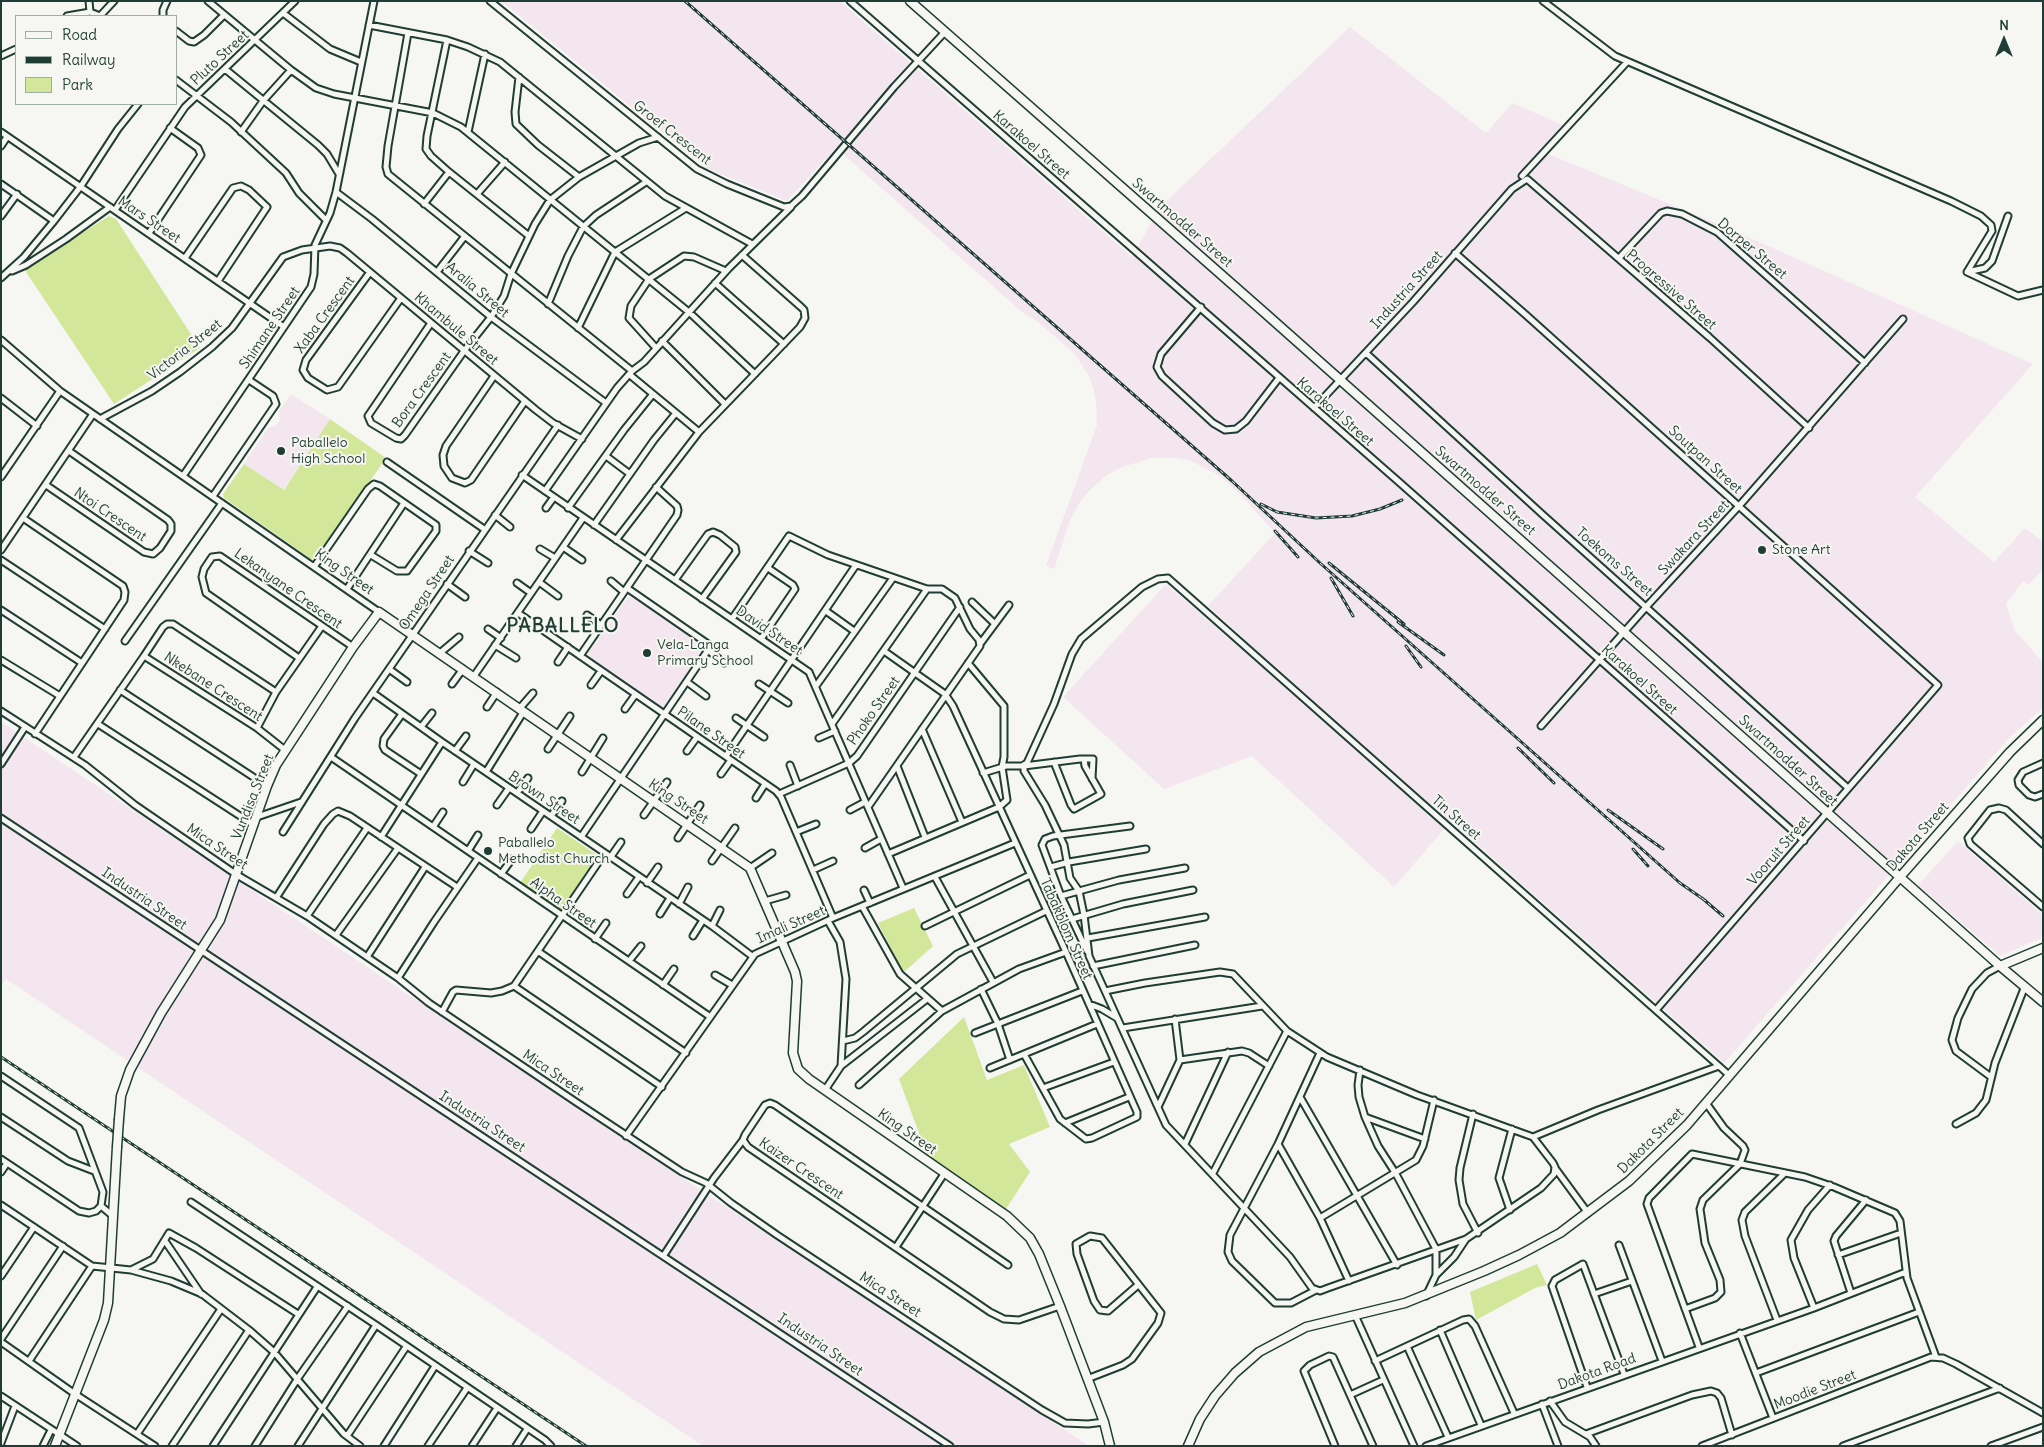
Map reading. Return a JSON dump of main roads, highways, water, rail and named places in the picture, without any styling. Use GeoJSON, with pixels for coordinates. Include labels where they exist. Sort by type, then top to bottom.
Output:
{"type":"FeatureCollection","features":[{"type":"Feature","properties":{"kind":"railway"},"geometry":{"type":"LineString","coordinates":[[685,1],[1232,481],[1320,563],[1680,883],[1706,901]]}},
{"type":"Feature","properties":{"kind":"railway"},"geometry":{"type":"LineString","coordinates":[[1261,504],[1277,512],[1316,518],[1352,516],[1380,509],[1402,500]]}},
{"type":"Feature","properties":{"kind":"railway"},"geometry":{"type":"LineString","coordinates":[[1275,531],[1298,557]]}},
{"type":"Feature","properties":{"kind":"railway"},"geometry":{"type":"LineString","coordinates":[[1329,563],[1404,624]]}},
{"type":"Feature","properties":{"kind":"railway"},"geometry":{"type":"LineString","coordinates":[[1331,578],[1353,616]]}},
{"type":"Feature","properties":{"kind":"railway"},"geometry":{"type":"LineString","coordinates":[[1398,622],[1444,655]]}},
{"type":"Feature","properties":{"kind":"railway"},"geometry":{"type":"LineString","coordinates":[[1406,646],[1421,667]]}},
{"type":"Feature","properties":{"kind":"railway"},"geometry":{"type":"LineString","coordinates":[[1518,748],[1554,783]]}},
{"type":"Feature","properties":{"kind":"railway"},"geometry":{"type":"LineString","coordinates":[[1608,810],[1663,849]]}},
{"type":"Feature","properties":{"kind":"railway"},"geometry":{"type":"LineString","coordinates":[[1633,849],[1648,866]]}},
{"type":"Feature","properties":{"kind":"railway"},"geometry":{"type":"LineString","coordinates":[[1702,898],[1723,916]]}},
{"type":"Feature","properties":{"kind":"railway"},"geometry":{"type":"LineString","coordinates":[[1,1057],[586,1446]]}},
{"type":"Feature","properties":{"kind":"place","name":"Paballelo High School"},"geometry":{"type":"Point","coordinates":[281,451]}},
{"type":"Feature","properties":{"kind":"place","name":"Stone Art"},"geometry":{"type":"Point","coordinates":[1762,550]}},
{"type":"Feature","properties":{"kind":"place","name":"Vela-Langa Primary School"},"geometry":{"type":"Point","coordinates":[647,653]}},
{"type":"Feature","properties":{"kind":"place","name":"Paballelo Methodist Church"},"geometry":{"type":"Point","coordinates":[488,851]}},
{"type":"Feature","properties":{"kind":"district","name":"PABALLELO"},"geometry":{"type":"Point","coordinates":[563,627]}}]}
